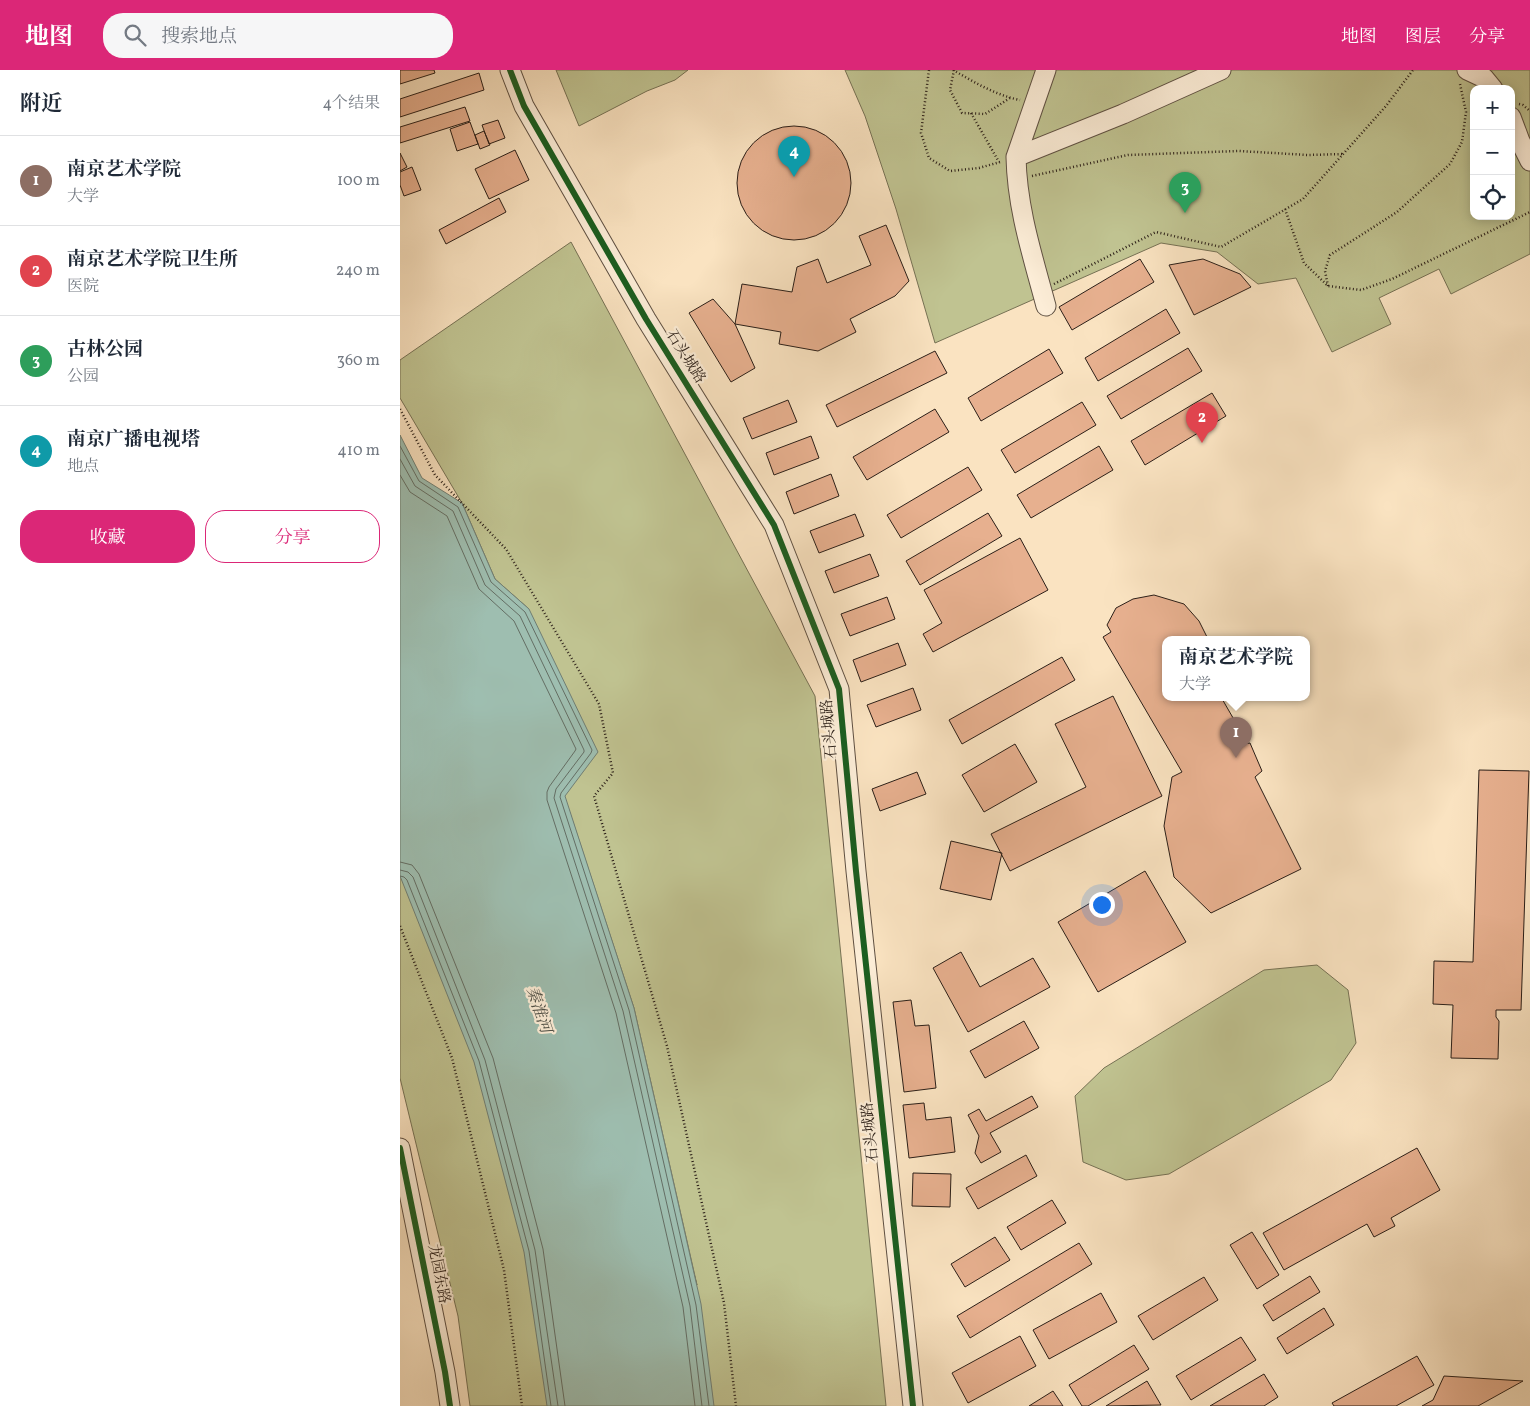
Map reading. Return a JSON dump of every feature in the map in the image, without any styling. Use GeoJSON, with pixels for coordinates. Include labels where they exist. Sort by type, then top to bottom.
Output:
{"type":"FeatureCollection","features":[{"type":"Feature","properties":{"kind":"street","name":"石头城路"},"geometry":{"type":"LineString","coordinates":[[510,70],[524,106],[646,319],[774,525],[839,689],[856,871],[913,1406]]}},
{"type":"Feature","properties":{"kind":"street"},"geometry":{"type":"LineString","coordinates":[[1044,298],[1022,215],[1017,180],[1008,160],[1035,103],[1046,70]]}},
{"type":"Feature","properties":{"kind":"street"},"geometry":{"type":"LineString","coordinates":[[1008,160],[1123,114],[1221,70]]}},
{"type":"Feature","properties":{"kind":"street"},"geometry":{"type":"LineString","coordinates":[[1463,74],[1484,78],[1490,85]]}},
{"type":"Feature","properties":{"kind":"street"},"geometry":{"type":"LineString","coordinates":[[1515,127],[1530,161]]}},
{"type":"Feature","properties":{"kind":"street","name":"龙园东路"},"geometry":{"type":"LineString","coordinates":[[400,1148],[446,1372],[450,1406]]}},
{"type":"Feature","properties":{"kind":"path"},"geometry":{"type":"LineString","coordinates":[[929,70],[921,133],[929,158],[950,171],[979,168],[1008,160],[971,113]]}},
{"type":"Feature","properties":{"kind":"path"},"geometry":{"type":"LineString","coordinates":[[1010,98],[985,114],[962,112],[950,90],[954,70],[986,89],[1010,98],[1035,103]]}},
{"type":"Feature","properties":{"kind":"path"},"geometry":{"type":"LineString","coordinates":[[1044,298],[1156,232],[1221,247],[1303,199],[1386,106],[1413,70]]}},
{"type":"Feature","properties":{"kind":"path"},"geometry":{"type":"LineString","coordinates":[[1328,286],[1325,271],[1330,255],[1397,212],[1450,164],[1462,142],[1466,112],[1463,74]]}},
{"type":"Feature","properties":{"kind":"path"},"geometry":{"type":"LineString","coordinates":[[1017,180],[1128,155],[1240,152],[1308,155],[1343,154]]}},
{"type":"Feature","properties":{"kind":"path"},"geometry":{"type":"LineString","coordinates":[[1286,209],[1304,263],[1328,286],[1361,290],[1392,278],[1530,212]]}},
{"type":"Feature","properties":{"kind":"path"},"geometry":{"type":"LineString","coordinates":[[400,409],[435,475],[506,549],[599,704],[613,773],[594,796],[668,1046],[724,1303],[736,1406]]}},
{"type":"Feature","properties":{"kind":"path"},"geometry":{"type":"LineString","coordinates":[[400,926],[452,1058],[504,1270],[522,1406]]}},
{"type":"Feature","properties":{"kind":"green space"},"geometry":{"type":"Polygon","coordinates":[[[556,70],[688,70],[675,80],[647,91],[579,126],[556,70]]]}},
{"type":"Feature","properties":{"kind":"green space"},"geometry":{"type":"Polygon","coordinates":[[[845,70],[1530,70],[1530,254],[1451,294],[1439,269],[1379,298],[1391,324],[1332,352],[1296,278],[1258,284],[1217,252],[1161,243],[935,343],[896,209],[865,116],[845,70]]]}},
{"type":"Feature","properties":{"kind":"green space"},"geometry":{"type":"Polygon","coordinates":[[[571,242],[815,696],[886,1406],[470,1406],[458,1316],[400,1078],[400,750],[529,609],[495,579],[462,503],[400,398],[400,360],[571,242]],[[569,810],[697,1285],[634,1008],[569,810]]]}},
{"type":"Feature","properties":{"kind":"green space"},"geometry":{"type":"Polygon","coordinates":[[[1317,965],[1348,990],[1356,1043],[1331,1080],[1169,1174],[1126,1180],[1083,1162],[1075,1096],[1104,1068],[1264,970],[1317,965]]]}},
{"type":"Feature","properties":{"kind":"water","name":"秦淮河"},"geometry":{"type":"Polygon","coordinates":[[[400,435],[422,478],[462,503],[495,579],[529,609],[598,752],[565,796],[634,1008],[701,1304],[714,1406],[547,1406],[524,1252],[474,1062],[400,876],[400,435]]]}},
{"type":"Feature","properties":{"kind":"building"},"geometry":{"type":"Polygon","coordinates":[[[400,70],[434,70],[435,73],[400,84],[400,70]]]}},
{"type":"Feature","properties":{"kind":"building"},"geometry":{"type":"Polygon","coordinates":[[[479,73],[484,90],[400,117],[400,99],[479,73]]]}},
{"type":"Feature","properties":{"kind":"building"},"geometry":{"type":"Polygon","coordinates":[[[465,107],[470,121],[400,143],[400,127],[465,107]]]}},
{"type":"Feature","properties":{"kind":"building"},"geometry":{"type":"Polygon","coordinates":[[[498,120],[505,138],[489,144],[482,125],[498,120]]]}},
{"type":"Feature","properties":{"kind":"building"},"geometry":{"type":"Polygon","coordinates":[[[470,122],[478,144],[457,151],[450,129],[470,122]]]}},
{"type":"Feature","properties":{"kind":"building"},"geometry":{"type":"Polygon","coordinates":[[[794,126],[816,130],[835,142],[847,161],[851,183],[847,205],[835,224],[816,236],[794,240],[772,236],[753,224],[741,205],[737,183],[741,161],[753,142],[772,130],[794,126]]]}},
{"type":"Feature","properties":{"kind":"building"},"geometry":{"type":"Polygon","coordinates":[[[484,131],[490,145],[480,149],[475,135],[484,131]]]}},
{"type":"Feature","properties":{"kind":"building"},"geometry":{"type":"Polygon","coordinates":[[[515,150],[529,180],[489,199],[475,169],[515,150]]]}},
{"type":"Feature","properties":{"kind":"building"},"geometry":{"type":"Polygon","coordinates":[[[400,153],[407,167],[400,171],[400,153]]]}},
{"type":"Feature","properties":{"kind":"building"},"geometry":{"type":"Polygon","coordinates":[[[412,167],[421,190],[404,196],[400,185],[400,172],[412,167]]]}},
{"type":"Feature","properties":{"kind":"building"},"geometry":{"type":"Polygon","coordinates":[[[499,198],[506,212],[446,244],[439,230],[499,198]]]}},
{"type":"Feature","properties":{"kind":"building"},"geometry":{"type":"Polygon","coordinates":[[[886,225],[909,281],[895,296],[850,319],[856,332],[818,351],[779,344],[781,332],[735,324],[742,284],[792,292],[797,267],[818,259],[827,283],[871,265],[859,236],[886,225]]]}},
{"type":"Feature","properties":{"kind":"building"},"geometry":{"type":"Polygon","coordinates":[[[1140,259],[1154,282],[1072,330],[1059,307],[1140,259]]]}},
{"type":"Feature","properties":{"kind":"building"},"geometry":{"type":"Polygon","coordinates":[[[1203,259],[1240,274],[1251,287],[1194,315],[1169,265],[1203,259]]]}},
{"type":"Feature","properties":{"kind":"building"},"geometry":{"type":"Polygon","coordinates":[[[713,299],[735,324],[755,368],[731,382],[689,313],[713,299]]]}},
{"type":"Feature","properties":{"kind":"building"},"geometry":{"type":"Polygon","coordinates":[[[1166,309],[1180,333],[1098,381],[1085,358],[1166,309]]]}},
{"type":"Feature","properties":{"kind":"building"},"geometry":{"type":"Polygon","coordinates":[[[1188,348],[1202,371],[1121,419],[1107,396],[1188,348]]]}},
{"type":"Feature","properties":{"kind":"building"},"geometry":{"type":"Polygon","coordinates":[[[1049,349],[1063,373],[981,421],[968,398],[1049,349]]]}},
{"type":"Feature","properties":{"kind":"building"},"geometry":{"type":"Polygon","coordinates":[[[935,351],[947,373],[837,427],[826,405],[935,351]]]}},
{"type":"Feature","properties":{"kind":"building"},"geometry":{"type":"Polygon","coordinates":[[[1212,393],[1226,416],[1145,465],[1131,441],[1212,393]]]}},
{"type":"Feature","properties":{"kind":"building"},"geometry":{"type":"Polygon","coordinates":[[[788,400],[797,422],[752,439],[743,418],[788,400]]]}},
{"type":"Feature","properties":{"kind":"building"},"geometry":{"type":"Polygon","coordinates":[[[1082,402],[1096,425],[1015,473],[1001,450],[1082,402]]]}},
{"type":"Feature","properties":{"kind":"building"},"geometry":{"type":"Polygon","coordinates":[[[935,409],[949,432],[867,480],[853,457],[935,409]]]}},
{"type":"Feature","properties":{"kind":"building"},"geometry":{"type":"Polygon","coordinates":[[[811,436],[819,458],[774,475],[766,453],[811,436]]]}},
{"type":"Feature","properties":{"kind":"building"},"geometry":{"type":"Polygon","coordinates":[[[1099,446],[1113,470],[1031,518],[1017,495],[1099,446]]]}},
{"type":"Feature","properties":{"kind":"building"},"geometry":{"type":"Polygon","coordinates":[[[968,467],[982,490],[901,538],[887,515],[968,467]]]}},
{"type":"Feature","properties":{"kind":"building"},"geometry":{"type":"Polygon","coordinates":[[[831,474],[839,496],[794,514],[786,492],[831,474]]]}},
{"type":"Feature","properties":{"kind":"building"},"geometry":{"type":"Polygon","coordinates":[[[988,513],[1002,536],[920,585],[906,561],[988,513]]]}},
{"type":"Feature","properties":{"kind":"building"},"geometry":{"type":"Polygon","coordinates":[[[855,514],[864,536],[819,553],[810,531],[855,514]]]}},
{"type":"Feature","properties":{"kind":"building"},"geometry":{"type":"Polygon","coordinates":[[[1020,538],[1048,590],[933,652],[923,634],[942,623],[924,590],[1020,538]]]}},
{"type":"Feature","properties":{"kind":"building"},"geometry":{"type":"Polygon","coordinates":[[[870,554],[879,576],[834,593],[825,571],[870,554]]]}},
{"type":"Feature","properties":{"kind":"building"},"geometry":{"type":"Polygon","coordinates":[[[1154,595],[1184,604],[1199,621],[1206,636],[1162,636],[1162,701],[1223,701],[1240,730],[1231,734],[1237,745],[1250,743],[1262,771],[1255,777],[1301,869],[1211,913],[1174,877],[1164,826],[1172,777],[1182,772],[1103,637],[1111,632],[1107,625],[1116,608],[1133,599],[1154,595]]]}},
{"type":"Feature","properties":{"kind":"building"},"geometry":{"type":"Polygon","coordinates":[[[887,597],[895,619],[850,636],[841,614],[887,597]]]}},
{"type":"Feature","properties":{"kind":"building"},"geometry":{"type":"Polygon","coordinates":[[[898,643],[906,665],[861,682],[853,660],[898,643]]]}},
{"type":"Feature","properties":{"kind":"building"},"geometry":{"type":"Polygon","coordinates":[[[1062,657],[1075,680],[962,744],[949,720],[1062,657]]]}},
{"type":"Feature","properties":{"kind":"building"},"geometry":{"type":"Polygon","coordinates":[[[913,688],[921,710],[876,727],[867,705],[913,688]]]}},
{"type":"Feature","properties":{"kind":"building"},"geometry":{"type":"Polygon","coordinates":[[[1113,696],[1162,796],[1010,871],[991,834],[1086,787],[1055,724],[1113,696]]]}},
{"type":"Feature","properties":{"kind":"building"},"geometry":{"type":"Polygon","coordinates":[[[1015,744],[1037,782],[984,812],[962,775],[1015,744]]]}},
{"type":"Feature","properties":{"kind":"building"},"geometry":{"type":"Polygon","coordinates":[[[1479,770],[1529,771],[1521,1010],[1496,1010],[1496,1017],[1499,1021],[1498,1059],[1451,1058],[1453,1005],[1433,1004],[1434,961],[1473,962],[1479,770]]]}},
{"type":"Feature","properties":{"kind":"building"},"geometry":{"type":"Polygon","coordinates":[[[917,772],[926,794],[880,811],[872,789],[917,772]]]}},
{"type":"Feature","properties":{"kind":"building"},"geometry":{"type":"Polygon","coordinates":[[[951,841],[1002,853],[991,900],[940,889],[951,841]]]}},
{"type":"Feature","properties":{"kind":"building"},"geometry":{"type":"Polygon","coordinates":[[[1145,871],[1186,942],[1098,992],[1058,922],[1145,871]]]}},
{"type":"Feature","properties":{"kind":"building"},"geometry":{"type":"Polygon","coordinates":[[[961,952],[980,987],[1033,958],[1050,987],[968,1032],[933,968],[961,952]]]}},
{"type":"Feature","properties":{"kind":"building"},"geometry":{"type":"Polygon","coordinates":[[[911,1000],[915,1026],[929,1025],[936,1088],[904,1092],[893,1002],[911,1000]]]}},
{"type":"Feature","properties":{"kind":"building"},"geometry":{"type":"Polygon","coordinates":[[[1024,1021],[1039,1048],[985,1078],[970,1051],[1024,1021]]]}},
{"type":"Feature","properties":{"kind":"building"},"geometry":{"type":"Polygon","coordinates":[[[1032,1096],[1038,1107],[990,1133],[1001,1152],[981,1163],[975,1153],[979,1136],[968,1115],[979,1109],[986,1121],[1032,1096]]]}},
{"type":"Feature","properties":{"kind":"building"},"geometry":{"type":"Polygon","coordinates":[[[924,1103],[926,1120],[951,1117],[955,1152],[909,1158],[903,1105],[924,1103]]]}},
{"type":"Feature","properties":{"kind":"building"},"geometry":{"type":"Polygon","coordinates":[[[1417,1148],[1440,1190],[1391,1218],[1395,1226],[1374,1237],[1367,1224],[1284,1270],[1263,1233],[1417,1148]]]}},
{"type":"Feature","properties":{"kind":"building"},"geometry":{"type":"Polygon","coordinates":[[[1026,1155],[1037,1176],[978,1209],[966,1188],[1026,1155]]]}},
{"type":"Feature","properties":{"kind":"building"},"geometry":{"type":"Polygon","coordinates":[[[913,1173],[951,1174],[950,1207],[912,1206],[913,1173]]]}},
{"type":"Feature","properties":{"kind":"building"},"geometry":{"type":"Polygon","coordinates":[[[1052,1200],[1066,1223],[1021,1250],[1007,1227],[1052,1200]]]}},
{"type":"Feature","properties":{"kind":"building"},"geometry":{"type":"Polygon","coordinates":[[[1252,1232],[1279,1275],[1257,1289],[1230,1245],[1252,1232]]]}},
{"type":"Feature","properties":{"kind":"building"},"geometry":{"type":"Polygon","coordinates":[[[995,1237],[1010,1260],[965,1287],[951,1264],[995,1237]]]}},
{"type":"Feature","properties":{"kind":"building"},"geometry":{"type":"Polygon","coordinates":[[[1079,1243],[1092,1264],[970,1338],[957,1316],[1079,1243]]]}},
{"type":"Feature","properties":{"kind":"building"},"geometry":{"type":"Polygon","coordinates":[[[1310,1276],[1320,1292],[1273,1321],[1263,1305],[1310,1276]]]}},
{"type":"Feature","properties":{"kind":"building"},"geometry":{"type":"Polygon","coordinates":[[[1204,1277],[1218,1300],[1153,1340],[1138,1316],[1204,1277]]]}},
{"type":"Feature","properties":{"kind":"building"},"geometry":{"type":"Polygon","coordinates":[[[1101,1293],[1117,1322],[1049,1359],[1033,1330],[1101,1293]]]}},
{"type":"Feature","properties":{"kind":"building"},"geometry":{"type":"Polygon","coordinates":[[[1324,1308],[1334,1325],[1287,1354],[1277,1338],[1324,1308]]]}},
{"type":"Feature","properties":{"kind":"building"},"geometry":{"type":"Polygon","coordinates":[[[1020,1336],[1036,1366],[968,1403],[952,1373],[1020,1336]]]}},
{"type":"Feature","properties":{"kind":"building"},"geometry":{"type":"Polygon","coordinates":[[[1241,1337],[1256,1360],[1191,1400],[1176,1376],[1241,1337]]]}},
{"type":"Feature","properties":{"kind":"building"},"geometry":{"type":"Polygon","coordinates":[[[1134,1345],[1149,1369],[1088,1406],[1082,1406],[1069,1385],[1134,1345]]]}},
{"type":"Feature","properties":{"kind":"building"},"geometry":{"type":"Polygon","coordinates":[[[1417,1356],[1434,1385],[1396,1406],[1334,1406],[1332,1403],[1417,1356]]]}},
{"type":"Feature","properties":{"kind":"building"},"geometry":{"type":"Polygon","coordinates":[[[1264,1374],[1278,1397],[1264,1406],[1210,1406],[1264,1374]]]}},
{"type":"Feature","properties":{"kind":"building"},"geometry":{"type":"Polygon","coordinates":[[[1444,1376],[1523,1381],[1478,1406],[1422,1406],[1433,1400],[1444,1376]]]}},
{"type":"Feature","properties":{"kind":"building"},"geometry":{"type":"Polygon","coordinates":[[[1147,1381],[1161,1405],[1106,1406],[1147,1381]]]}},
{"type":"Feature","properties":{"kind":"building"},"geometry":{"type":"Polygon","coordinates":[[[1053,1391],[1063,1406],[1029,1406],[1053,1391]]]}},
{"type":"Feature","properties":{"kind":"cycle path"},"geometry":{"type":"LineString","coordinates":[[510,70],[524,106],[646,319],[774,525],[839,689],[856,871],[913,1406]]}},
{"type":"Feature","properties":{"kind":"cycle path"},"geometry":{"type":"LineString","coordinates":[[400,1148],[445,1372],[450,1406]]}},
{"type":"Feature","properties":{"kind":"place","name":"南京广播电视塔"},"geometry":{"type":"Point","coordinates":[794,177]}},
{"type":"Feature","properties":{"kind":"place","name":"古林公园"},"geometry":{"type":"Point","coordinates":[1185,213]}},
{"type":"Feature","properties":{"kind":"place","name":"南京艺术学院卫生所"},"geometry":{"type":"Point","coordinates":[1202,443]}},
{"type":"Feature","properties":{"kind":"place","name":"南京艺术学院"},"geometry":{"type":"Point","coordinates":[1236,758]}}]}
